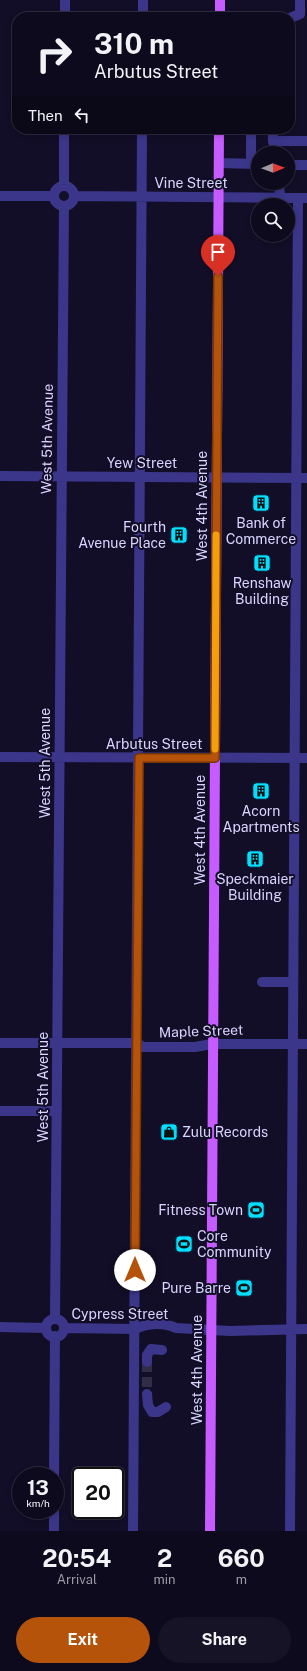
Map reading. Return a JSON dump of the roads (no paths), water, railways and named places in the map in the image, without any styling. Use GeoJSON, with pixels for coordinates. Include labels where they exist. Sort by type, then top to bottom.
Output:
{"type":"FeatureCollection","features":[{"type":"Feature","properties":{"kind":"main road"},"geometry":{"type":"LineString","coordinates":[[220,0],[220,12]]}},
{"type":"Feature","properties":{"kind":"main road","name":"West 4th Avenue"},"geometry":{"type":"LineString","coordinates":[[210,1531],[219,134]]}},
{"type":"Feature","properties":{"kind":"street"},"geometry":{"type":"LineString","coordinates":[[65,0],[65,12]]}},
{"type":"Feature","properties":{"kind":"street"},"geometry":{"type":"LineString","coordinates":[[143,12],[144,0]]}},
{"type":"Feature","properties":{"kind":"street"},"geometry":{"type":"LineString","coordinates":[[300,0],[303,16]]}},
{"type":"Feature","properties":{"kind":"street"},"geometry":{"type":"LineString","coordinates":[[64,134],[64,186]]}},
{"type":"Feature","properties":{"kind":"street"},"geometry":{"type":"LineString","coordinates":[[133,1531],[142,134]]}},
{"type":"Feature","properties":{"kind":"street"},"geometry":{"type":"LineString","coordinates":[[252,134],[253,146]]}},
{"type":"Feature","properties":{"kind":"street"},"geometry":{"type":"LineString","coordinates":[[273,134],[274,146]]}},
{"type":"Feature","properties":{"kind":"street"},"geometry":{"type":"LineString","coordinates":[[273,141],[307,141]]}},
{"type":"Feature","properties":{"kind":"street"},"geometry":{"type":"LineString","coordinates":[[219,163],[251,164]]}},
{"type":"Feature","properties":{"kind":"street"},"geometry":{"type":"LineString","coordinates":[[295,165],[307,165]]}},
{"type":"Feature","properties":{"kind":"street"},"geometry":{"type":"LineString","coordinates":[[64,186],[70,188],[74,196],[72,202],[64,206],[58,204],[54,196],[56,190],[64,186]]}},
{"type":"Feature","properties":{"kind":"street"},"geometry":{"type":"LineString","coordinates":[[280,190],[280,198]]}},
{"type":"Feature","properties":{"kind":"street"},"geometry":{"type":"LineString","coordinates":[[0,196],[54,196]]}},
{"type":"Feature","properties":{"kind":"street","name":"Vine Street"},"geometry":{"type":"LineString","coordinates":[[74,196],[280,198]]}},
{"type":"Feature","properties":{"kind":"street"},"geometry":{"type":"LineString","coordinates":[[290,1531],[293,982],[302,478],[303,198]]}},
{"type":"Feature","properties":{"kind":"street","name":"West 5th Avenue"},"geometry":{"type":"LineString","coordinates":[[55,1319],[64,206]]}},
{"type":"Feature","properties":{"kind":"street","name":"Yew Street"},"geometry":{"type":"LineString","coordinates":[[0,476],[302,478]]}},
{"type":"Feature","properties":{"kind":"street","name":"Arbutus Street"},"geometry":{"type":"LineString","coordinates":[[0,757],[307,758]]}},
{"type":"Feature","properties":{"kind":"street"},"geometry":{"type":"LineString","coordinates":[[262,982],[293,982]]}},
{"type":"Feature","properties":{"kind":"street","name":"Maple Street"},"geometry":{"type":"LineString","coordinates":[[0,1043],[137,1043],[143,1047],[195,1047],[212,1044],[307,1044]]}},
{"type":"Feature","properties":{"kind":"street"},"geometry":{"type":"LineString","coordinates":[[0,1111],[57,1111]]}},
{"type":"Feature","properties":{"kind":"street"},"geometry":{"type":"LineString","coordinates":[[55,1319],[60,1321],[64,1328],[62,1333],[55,1336],[50,1335],[46,1328],[48,1322],[55,1319]]}},
{"type":"Feature","properties":{"kind":"street","name":"Cypress Street"},"geometry":{"type":"LineString","coordinates":[[64,1328],[135,1329],[145,1325],[169,1325],[176,1328],[230,1331],[307,1329]]}},
{"type":"Feature","properties":{"kind":"street"},"geometry":{"type":"LineString","coordinates":[[0,1327],[46,1328]]}},
{"type":"Feature","properties":{"kind":"street","name":"Cypress Street"},"geometry":{"type":"LineString","coordinates":[[155,1332],[169,1331],[176,1328]]}},
{"type":"Feature","properties":{"kind":"street"},"geometry":{"type":"LineString","coordinates":[[54,1467],[55,1336]]}},
{"type":"Feature","properties":{"kind":"street"},"geometry":{"type":"LineString","coordinates":[[147,1362],[147,1354],[151,1349],[162,1350]]}},
{"type":"Feature","properties":{"kind":"street"},"geometry":{"type":"LineString","coordinates":[[147,1394],[148,1405],[152,1412],[158,1412],[166,1406]]}},
{"type":"Feature","properties":{"kind":"street"},"geometry":{"type":"LineString","coordinates":[[54,1519],[54,1531]]}},
{"type":"Feature","properties":{"kind":"tunnel"},"geometry":{"type":"LineString","coordinates":[[147,1362],[147,1394]]}},
{"type":"Feature","properties":{"kind":"place","name":"Bank of Commerce"},"geometry":{"type":"Point","coordinates":[261,503]}},
{"type":"Feature","properties":{"kind":"place","name":"Fourth Avenue Place"},"geometry":{"type":"Point","coordinates":[179,535]}},
{"type":"Feature","properties":{"kind":"place","name":"Renshaw Building"},"geometry":{"type":"Point","coordinates":[262,563]}},
{"type":"Feature","properties":{"kind":"place","name":"Acorn Apartments"},"geometry":{"type":"Point","coordinates":[261,791]}},
{"type":"Feature","properties":{"kind":"place","name":"Speckmaier Building"},"geometry":{"type":"Point","coordinates":[255,859]}},
{"type":"Feature","properties":{"kind":"place","name":"Zulu Records"},"geometry":{"type":"Point","coordinates":[169,1132]}},
{"type":"Feature","properties":{"kind":"place","name":"Fitness Town"},"geometry":{"type":"Point","coordinates":[256,1210]}},
{"type":"Feature","properties":{"kind":"place","name":"Core Community"},"geometry":{"type":"Point","coordinates":[184,1244]}},
{"type":"Feature","properties":{"kind":"place","name":"Pure Barre"},"geometry":{"type":"Point","coordinates":[244,1288]}}]}
